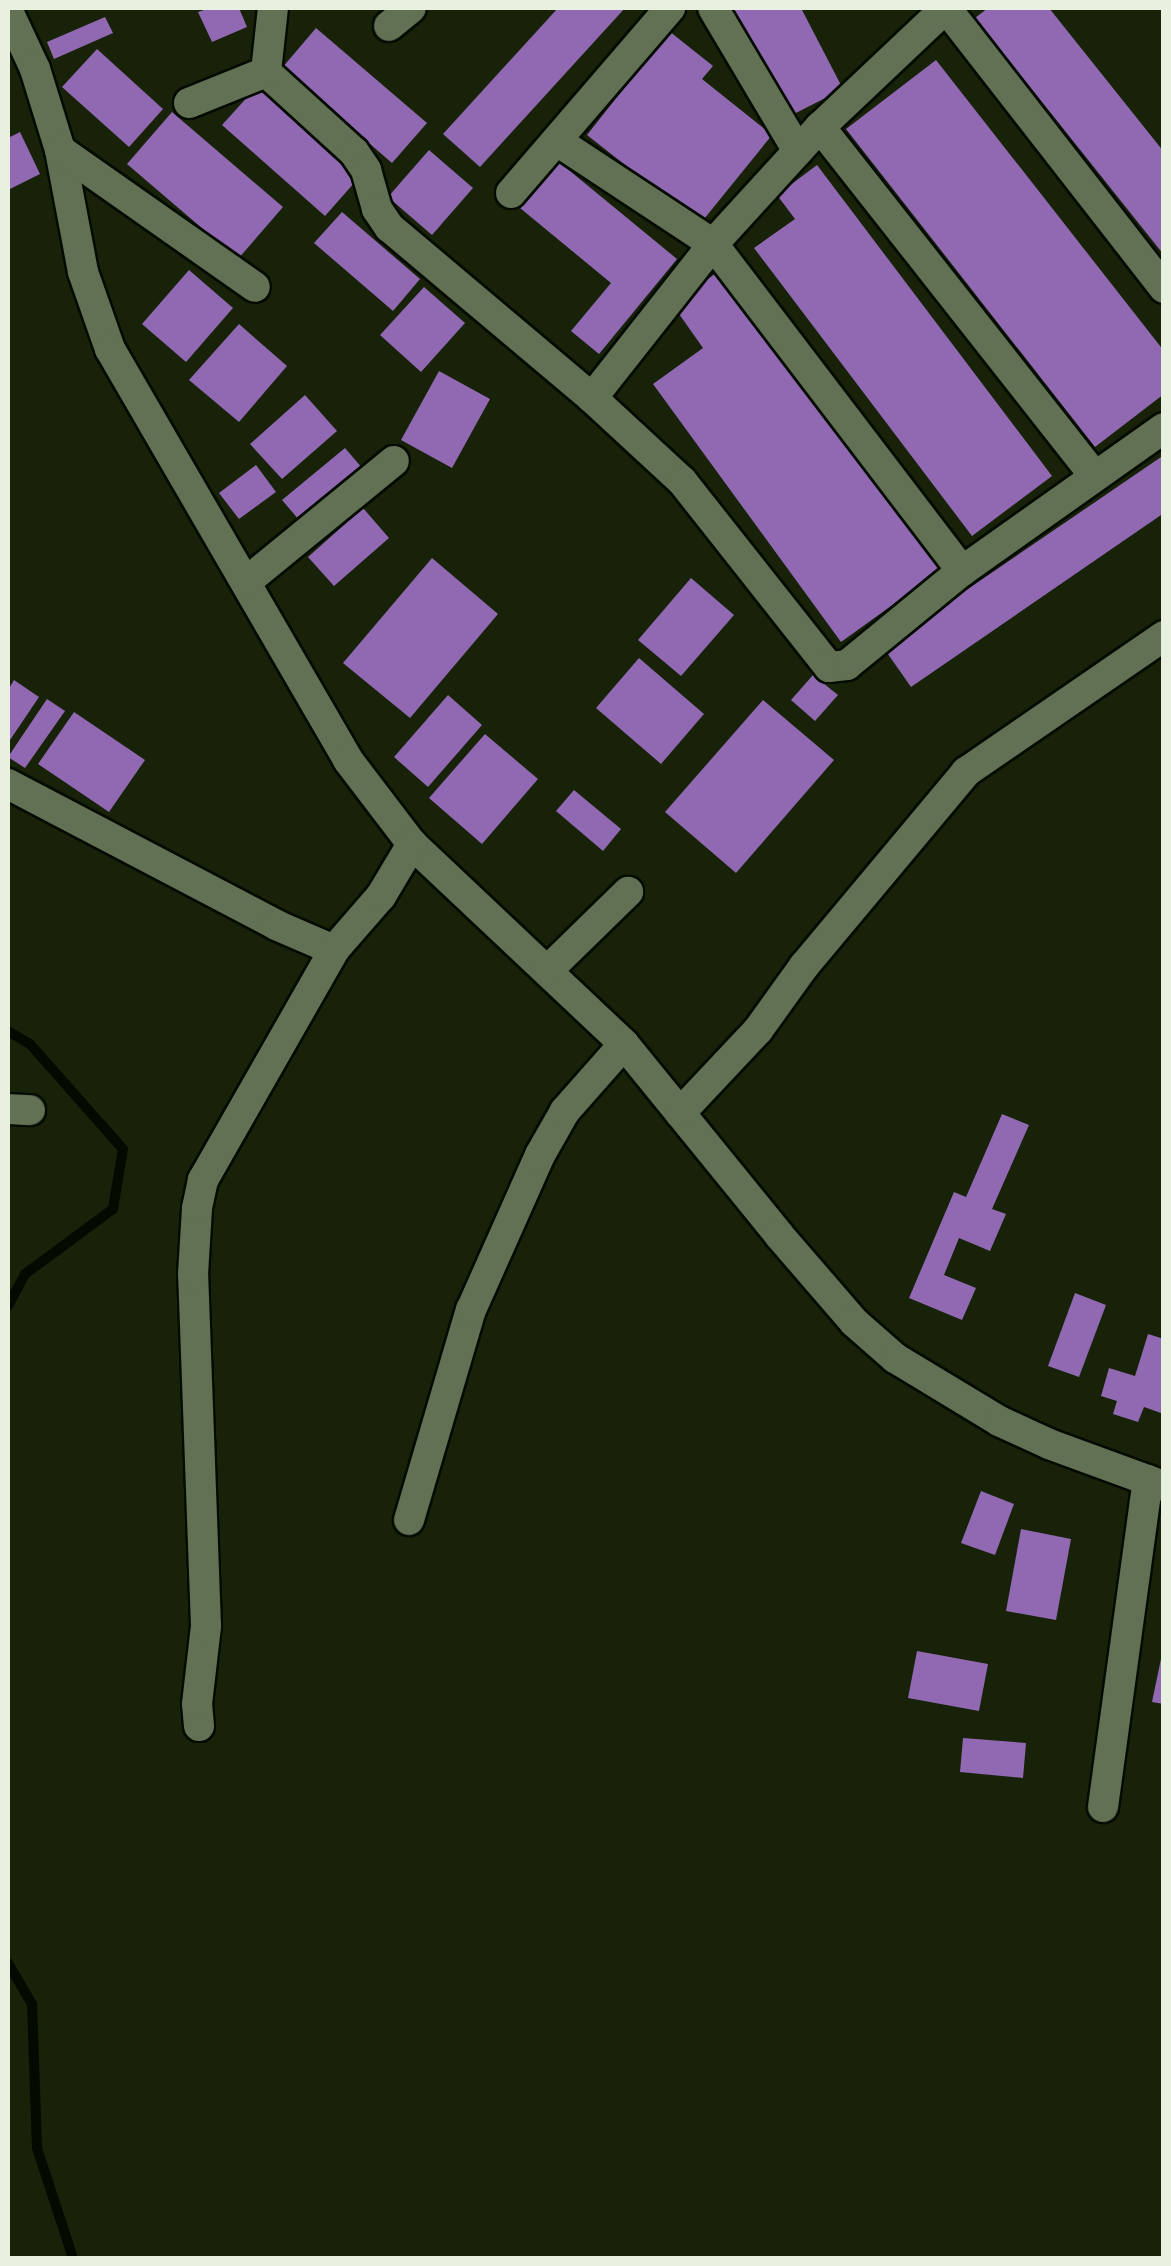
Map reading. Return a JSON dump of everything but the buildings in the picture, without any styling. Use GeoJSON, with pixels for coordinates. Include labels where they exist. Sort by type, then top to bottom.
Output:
{"type":"FeatureCollection","features":[{"type":"Feature","properties":{"kind":"street"},"geometry":{"type":"LineString","coordinates":[[266,72],[273,8]]}},
{"type":"Feature","properties":{"kind":"street"},"geometry":{"type":"LineString","coordinates":[[510,193],[670,8]]}},
{"type":"Feature","properties":{"kind":"street"},"geometry":{"type":"LineString","coordinates":[[713,8],[798,151]]}},
{"type":"Feature","properties":{"kind":"street"},"geometry":{"type":"LineString","coordinates":[[592,398],[713,244],[820,127],[944,8],[1164,288]]}},
{"type":"Feature","properties":{"kind":"street"},"geometry":{"type":"LineString","coordinates":[[8,11],[35,69],[60,150],[83,272],[110,349],[348,760],[412,844],[624,1044],[854,1322],[895,1358],[999,1420],[1049,1444],[1156,1483],[1104,1807]]}},
{"type":"Feature","properties":{"kind":"street"},"geometry":{"type":"LineString","coordinates":[[188,103],[266,72]]}},
{"type":"Feature","properties":{"kind":"street"},"geometry":{"type":"LineString","coordinates":[[266,72],[354,152],[366,170],[376,210],[389,227],[592,398],[682,480],[829,667],[847,665],[962,571],[1164,428]]}},
{"type":"Feature","properties":{"kind":"street"},"geometry":{"type":"LineString","coordinates":[[820,127],[1094,475]]}},
{"type":"Feature","properties":{"kind":"street"},"geometry":{"type":"LineString","coordinates":[[556,141],[713,244],[962,571]]}},
{"type":"Feature","properties":{"kind":"street"},"geometry":{"type":"LineString","coordinates":[[60,150],[255,287]]}},
{"type":"Feature","properties":{"kind":"street"},"geometry":{"type":"LineString","coordinates":[[246,582],[394,461]]}},
{"type":"Feature","properties":{"kind":"street"},"geometry":{"type":"LineString","coordinates":[[680,1112],[758,1030],[966,772],[1164,636]]}},
{"type":"Feature","properties":{"kind":"street"},"geometry":{"type":"LineString","coordinates":[[8,784],[276,925],[334,950]]}},
{"type":"Feature","properties":{"kind":"street"},"geometry":{"type":"LineString","coordinates":[[200,1726],[197,1704],[206,1626],[193,1254],[196,1208],[204,1180],[334,950],[380,896],[412,844]]}},
{"type":"Feature","properties":{"kind":"street"},"geometry":{"type":"LineString","coordinates":[[548,970],[628,892]]}},
{"type":"Feature","properties":{"kind":"street"},"geometry":{"type":"LineString","coordinates":[[409,1520],[471,1310],[532,1172],[565,1112],[624,1044]]}},
{"type":"Feature","properties":{"kind":"waterway"},"geometry":{"type":"LineString","coordinates":[[8,1031],[30,1044],[123,1149],[113,1209],[25,1274],[8,1306]]}},
{"type":"Feature","properties":{"kind":"waterway"},"geometry":{"type":"LineString","coordinates":[[8,1963],[32,2004],[37,2148],[73,2258]]}}]}
